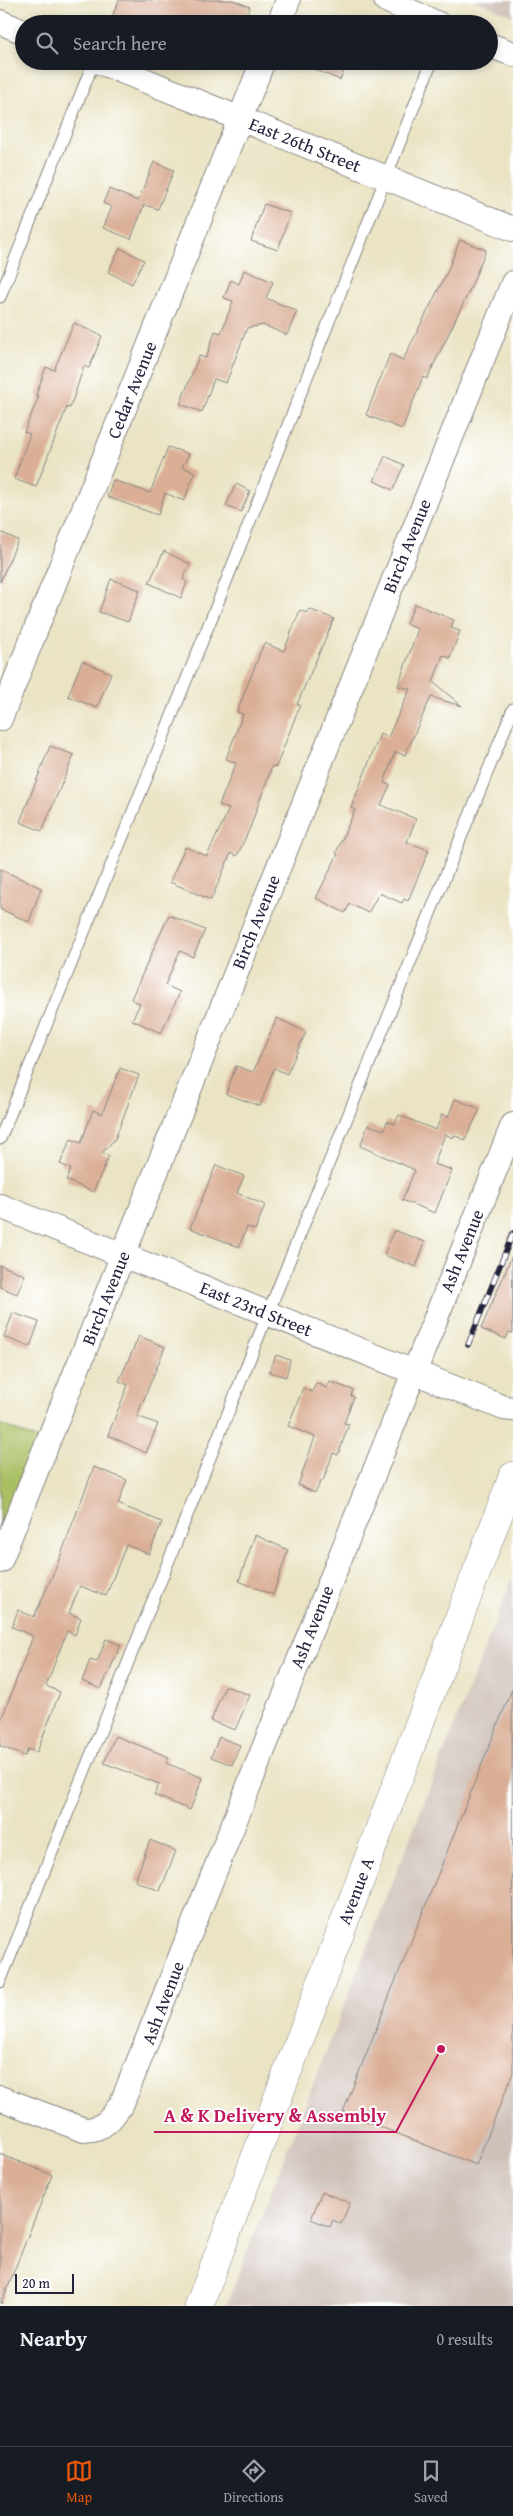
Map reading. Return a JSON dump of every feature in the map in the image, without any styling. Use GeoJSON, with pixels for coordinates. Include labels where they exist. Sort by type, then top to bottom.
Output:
{"type":"FeatureCollection","features":[{"type":"Feature","properties":{"kind":"main road","name":"Avenue A"},"geometry":{"type":"LineString","coordinates":[[199,2306],[513,1476]]}},
{"type":"Feature","properties":{"kind":"street"},"geometry":{"type":"LineString","coordinates":[[282,15],[288,0]]}},
{"type":"Feature","properties":{"kind":"street"},"geometry":{"type":"LineString","coordinates":[[386,0],[418,15]]}},
{"type":"Feature","properties":{"kind":"street"},"geometry":{"type":"LineString","coordinates":[[0,22],[15,28]]}},
{"type":"Feature","properties":{"kind":"street"},"geometry":{"type":"LineString","coordinates":[[498,48],[513,54]]}},
{"type":"Feature","properties":{"kind":"street","name":"East 26th Street"},"geometry":{"type":"LineString","coordinates":[[118,70],[513,229]]}},
{"type":"Feature","properties":{"kind":"street","name":"Cedar Avenue"},"geometry":{"type":"LineString","coordinates":[[0,720],[259,70]]}},
{"type":"Feature","properties":{"kind":"street","name":"Birch Avenue"},"geometry":{"type":"LineString","coordinates":[[0,1561],[513,283]]}},
{"type":"Feature","properties":{"kind":"street","name":"Ash Avenue"},"geometry":{"type":"LineString","coordinates":[[0,2098],[84,2130],[95,2130],[105,2125],[115,2114],[129,2089],[513,1125]]}},
{"type":"Feature","properties":{"kind":"street","name":"East 23rd Street"},"geometry":{"type":"LineString","coordinates":[[0,1206],[504,1408],[513,1409]]}},
{"type":"Feature","properties":{"kind":"lane"},"geometry":{"type":"LineString","coordinates":[[0,297],[91,70]]}},
{"type":"Feature","properties":{"kind":"lane"},"geometry":{"type":"LineString","coordinates":[[0,1139],[218,602],[428,70]]}},
{"type":"Feature","properties":{"kind":"lane"},"geometry":{"type":"LineString","coordinates":[[0,1982],[513,709]]}},
{"type":"Feature","properties":{"kind":"shaded area"},"geometry":{"type":"Polygon","coordinates":[[[474,0],[513,0],[513,16],[474,0]]]}},
{"type":"Feature","properties":{"kind":"shaded area"},"geometry":{"type":"Polygon","coordinates":[[[513,1576],[513,2306],[226,2306],[513,1576]]]}},
{"type":"Feature","properties":{"kind":"green space"},"geometry":{"type":"Polygon","coordinates":[[[0,1424],[39,1440],[0,1536],[0,1424]]]}},
{"type":"Feature","properties":{"kind":"building"},"geometry":{"type":"Polygon","coordinates":[[[119,0],[233,0],[250,7],[247,15],[113,15],[119,0]]]}},
{"type":"Feature","properties":{"kind":"building"},"geometry":{"type":"Polygon","coordinates":[[[316,70],[344,70],[340,80],[316,70]]]}},
{"type":"Feature","properties":{"kind":"building"},"geometry":{"type":"Polygon","coordinates":[[[154,162],[174,170],[158,209],[144,205],[131,239],[103,228],[112,207],[103,203],[109,189],[138,201],[154,162]]]}},
{"type":"Feature","properties":{"kind":"building"},"geometry":{"type":"Polygon","coordinates":[[[264,204],[290,213],[278,250],[251,241],[264,204]]]}},
{"type":"Feature","properties":{"kind":"building"},"geometry":{"type":"Polygon","coordinates":[[[460,240],[486,250],[470,289],[427,379],[423,377],[402,429],[366,415],[390,354],[403,360],[448,270],[460,240]]]}},
{"type":"Feature","properties":{"kind":"building"},"geometry":{"type":"Polygon","coordinates":[[[120,248],[144,260],[132,284],[108,272],[120,248]]]}},
{"type":"Feature","properties":{"kind":"building"},"geometry":{"type":"Polygon","coordinates":[[[244,270],[273,282],[266,298],[297,311],[287,335],[263,325],[247,328],[226,383],[214,379],[202,412],[180,404],[199,356],[206,358],[215,331],[221,333],[233,301],[224,298],[231,280],[239,284],[244,270]]]}},
{"type":"Feature","properties":{"kind":"building"},"geometry":{"type":"Polygon","coordinates":[[[74,323],[102,336],[89,368],[84,366],[70,408],[67,407],[36,487],[14,479],[30,434],[24,432],[39,396],[36,395],[46,367],[54,370],[74,323]]]}},
{"type":"Feature","properties":{"kind":"building"},"geometry":{"type":"Polygon","coordinates":[[[168,447],[189,454],[182,467],[195,472],[184,501],[165,493],[158,515],[107,497],[113,480],[150,493],[168,447]]]}},
{"type":"Feature","properties":{"kind":"building"},"geometry":{"type":"Polygon","coordinates":[[[385,456],[404,465],[393,490],[374,481],[385,456]]]}},
{"type":"Feature","properties":{"kind":"building"},"geometry":{"type":"Polygon","coordinates":[[[236,484],[250,491],[241,512],[226,506],[236,484]]]}},
{"type":"Feature","properties":{"kind":"building"},"geometry":{"type":"Polygon","coordinates":[[[0,532],[18,540],[0,582],[0,532]]]}},
{"type":"Feature","properties":{"kind":"building"},"geometry":{"type":"Polygon","coordinates":[[[164,551],[190,564],[183,579],[187,582],[181,598],[149,583],[164,551]]]}},
{"type":"Feature","properties":{"kind":"building"},"geometry":{"type":"Polygon","coordinates":[[[111,579],[140,590],[128,622],[99,612],[111,579]]]}},
{"type":"Feature","properties":{"kind":"building"},"geometry":{"type":"Polygon","coordinates":[[[415,604],[454,620],[451,628],[460,631],[450,658],[443,655],[433,682],[462,706],[431,697],[405,755],[395,752],[384,783],[390,785],[381,805],[416,819],[407,842],[429,850],[408,901],[404,899],[402,903],[379,893],[368,913],[350,904],[345,913],[316,898],[338,854],[336,853],[355,810],[351,808],[380,734],[388,737],[410,689],[398,686],[418,629],[406,624],[415,604]]]}},
{"type":"Feature","properties":{"kind":"building"},"geometry":{"type":"Polygon","coordinates":[[[309,609],[334,619],[297,704],[300,705],[276,767],[272,766],[250,828],[237,856],[231,853],[211,900],[170,882],[185,847],[207,856],[229,809],[219,805],[236,763],[226,759],[243,714],[237,712],[264,643],[284,651],[300,610],[306,613],[309,609]]]}},
{"type":"Feature","properties":{"kind":"building"},"geometry":{"type":"Polygon","coordinates":[[[82,661],[111,673],[97,708],[68,696],[82,661]]]}},
{"type":"Feature","properties":{"kind":"building"},"geometry":{"type":"Polygon","coordinates":[[[50,746],[74,755],[42,831],[20,822],[50,746]]]}},
{"type":"Feature","properties":{"kind":"building"},"geometry":{"type":"Polygon","coordinates":[[[0,869],[41,888],[29,922],[0,909],[0,869]]]}},
{"type":"Feature","properties":{"kind":"building"},"geometry":{"type":"Polygon","coordinates":[[[169,915],[205,930],[193,957],[180,951],[165,985],[180,992],[161,1033],[132,1020],[140,1004],[131,999],[169,915]]]}},
{"type":"Feature","properties":{"kind":"building"},"geometry":{"type":"Polygon","coordinates":[[[277,1018],[306,1032],[287,1074],[274,1068],[260,1106],[226,1094],[236,1066],[253,1072],[277,1018]]]}},
{"type":"Feature","properties":{"kind":"building"},"geometry":{"type":"Polygon","coordinates":[[[120,1068],[139,1075],[115,1139],[102,1153],[109,1156],[93,1192],[66,1180],[71,1169],[60,1164],[71,1139],[81,1143],[93,1110],[102,1114],[120,1068]]]}},
{"type":"Feature","properties":{"kind":"building"},"geometry":{"type":"Polygon","coordinates":[[[455,1099],[480,1109],[465,1140],[454,1135],[453,1138],[445,1134],[434,1164],[452,1170],[435,1213],[402,1200],[415,1170],[360,1146],[368,1125],[384,1130],[387,1121],[395,1124],[399,1115],[436,1130],[442,1114],[448,1117],[455,1099]]]}},
{"type":"Feature","properties":{"kind":"building"},"geometry":{"type":"Polygon","coordinates":[[[216,1165],[244,1176],[237,1193],[265,1205],[255,1230],[247,1227],[239,1247],[190,1228],[216,1165]]]}},
{"type":"Feature","properties":{"kind":"building"},"geometry":{"type":"Polygon","coordinates":[[[394,1230],[425,1242],[416,1267],[384,1255],[394,1230]]]}},
{"type":"Feature","properties":{"kind":"building"},"geometry":{"type":"Polygon","coordinates":[[[512,1256],[513,1333],[509,1332],[506,1339],[481,1329],[512,1256]]]}},
{"type":"Feature","properties":{"kind":"building"},"geometry":{"type":"Polygon","coordinates":[[[0,1265],[25,1275],[17,1294],[0,1287],[0,1265]]]}},
{"type":"Feature","properties":{"kind":"building"},"geometry":{"type":"Polygon","coordinates":[[[13,1313],[39,1322],[30,1347],[4,1337],[13,1313]]]}},
{"type":"Feature","properties":{"kind":"building"},"geometry":{"type":"Polygon","coordinates":[[[139,1336],[165,1347],[137,1416],[158,1424],[146,1453],[108,1435],[128,1385],[119,1381],[139,1336]]]}},
{"type":"Feature","properties":{"kind":"building"},"geometry":{"type":"Polygon","coordinates":[[[276,1355],[290,1360],[286,1377],[269,1372],[276,1355]]]}},
{"type":"Feature","properties":{"kind":"building"},"geometry":{"type":"Polygon","coordinates":[[[330,1382],[353,1390],[351,1396],[354,1397],[344,1423],[349,1424],[338,1455],[333,1453],[323,1481],[321,1481],[315,1493],[298,1485],[315,1437],[288,1426],[303,1388],[312,1392],[316,1383],[327,1388],[330,1382]]]}},
{"type":"Feature","properties":{"kind":"building"},"geometry":{"type":"Polygon","coordinates":[[[94,1467],[127,1480],[118,1504],[162,1522],[149,1554],[126,1545],[106,1596],[80,1586],[69,1613],[81,1618],[75,1635],[67,1631],[46,1686],[60,1692],[37,1752],[28,1749],[25,1756],[0,1746],[0,1723],[33,1636],[12,1627],[18,1610],[34,1617],[57,1565],[94,1467]]]}},
{"type":"Feature","properties":{"kind":"building"},"geometry":{"type":"Polygon","coordinates":[[[255,1535],[288,1550],[273,1595],[239,1581],[255,1535]]]}},
{"type":"Feature","properties":{"kind":"building"},"geometry":{"type":"Polygon","coordinates":[[[106,1639],[121,1645],[101,1689],[82,1681],[90,1660],[97,1662],[106,1639]]]}},
{"type":"Feature","properties":{"kind":"building"},"geometry":{"type":"Polygon","coordinates":[[[225,1686],[250,1695],[235,1730],[211,1721],[225,1686]]]}},
{"type":"Feature","properties":{"kind":"building"},"geometry":{"type":"Polygon","coordinates":[[[512,1689],[513,2073],[476,2165],[343,2112],[512,1689]]]}},
{"type":"Feature","properties":{"kind":"building"},"geometry":{"type":"Polygon","coordinates":[[[115,1736],[169,1757],[166,1763],[203,1778],[190,1810],[154,1795],[159,1784],[104,1763],[115,1736]]]}},
{"type":"Feature","properties":{"kind":"building"},"geometry":{"type":"Polygon","coordinates":[[[219,1737],[240,1745],[232,1765],[211,1757],[219,1737]]]}},
{"type":"Feature","properties":{"kind":"building"},"geometry":{"type":"Polygon","coordinates":[[[150,1840],[176,1851],[160,1891],[135,1881],[150,1840]]]}},
{"type":"Feature","properties":{"kind":"building"},"geometry":{"type":"Polygon","coordinates":[[[0,2154],[52,2175],[1,2304],[0,2303],[0,2154]]]}},
{"type":"Feature","properties":{"kind":"building"},"geometry":{"type":"Polygon","coordinates":[[[322,2192],[350,2203],[341,2224],[333,2220],[330,2227],[311,2219],[322,2192]]]}},
{"type":"Feature","properties":{"kind":"railway"},"geometry":{"type":"LineString","coordinates":[[468,1345],[513,1233]]}},
{"type":"Feature","properties":{"kind":"place","name":"A & K Delivery & Assembly"},"geometry":{"type":"Point","coordinates":[441,2049]}}]}
